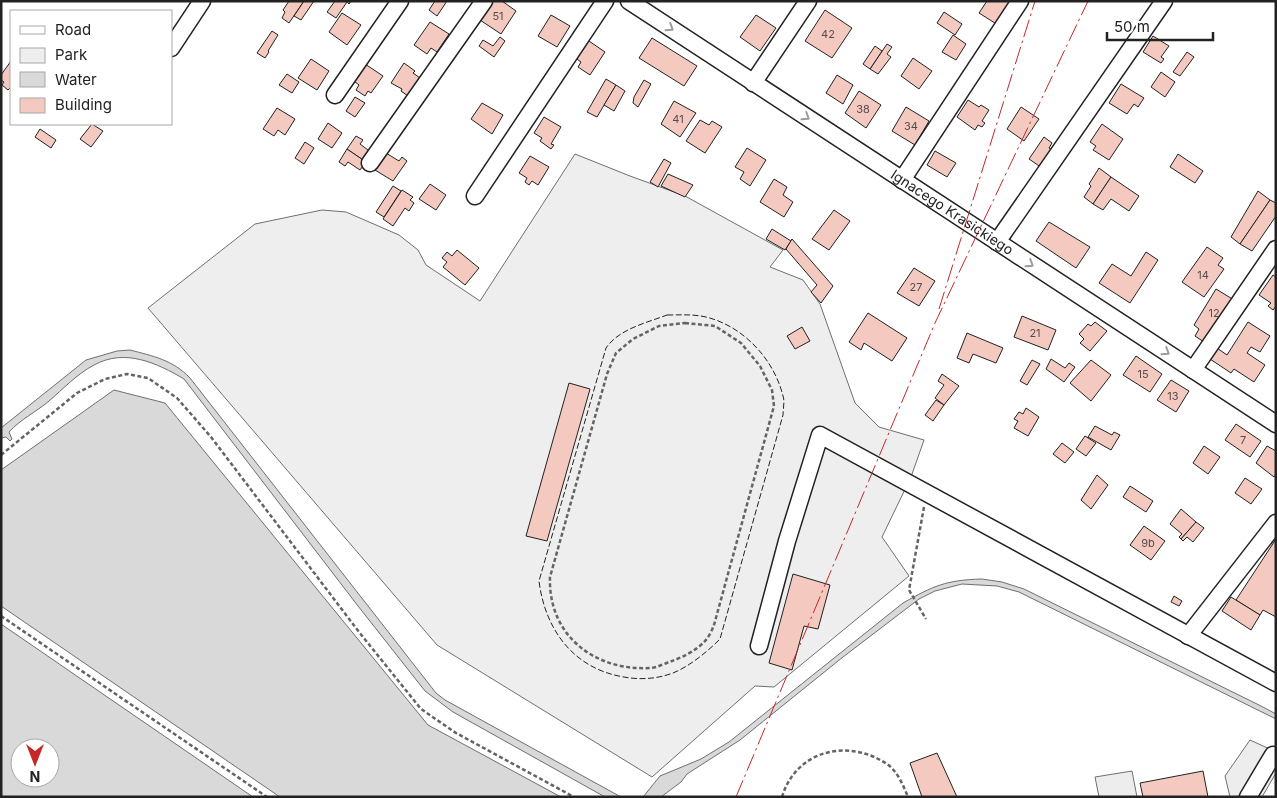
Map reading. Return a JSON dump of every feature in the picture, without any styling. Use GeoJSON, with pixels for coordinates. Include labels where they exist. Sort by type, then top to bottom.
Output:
{"type":"FeatureCollection","features":[{"type":"Feature","properties":{"kind":"street"},"geometry":{"type":"LineString","coordinates":[[172,46],[202,1]]}},
{"type":"Feature","properties":{"kind":"street"},"geometry":{"type":"LineString","coordinates":[[335,95],[400,1]]}},
{"type":"Feature","properties":{"kind":"street"},"geometry":{"type":"LineString","coordinates":[[370,163],[484,1]]}},
{"type":"Feature","properties":{"kind":"street"},"geometry":{"type":"LineString","coordinates":[[475,196],[605,1]]}},
{"type":"Feature","properties":{"kind":"street","name":"Ignacego Krasickiego"},"geometry":{"type":"LineString","coordinates":[[630,1],[1276,424]]}},
{"type":"Feature","properties":{"kind":"street"},"geometry":{"type":"LineString","coordinates":[[753,83],[808,1]]}},
{"type":"Feature","properties":{"kind":"street"},"geometry":{"type":"LineString","coordinates":[[902,180],[1020,1]]}},
{"type":"Feature","properties":{"kind":"street"},"geometry":{"type":"LineString","coordinates":[[997,242],[1164,1]]}},
{"type":"Feature","properties":{"kind":"street"},"geometry":{"type":"LineString","coordinates":[[1193,370],[1276,249]]}},
{"type":"Feature","properties":{"kind":"street"},"geometry":{"type":"LineString","coordinates":[[759,646],[787,541],[820,435],[1276,683]]}},
{"type":"Feature","properties":{"kind":"street"},"geometry":{"type":"LineString","coordinates":[[1188,636],[1276,523]]}},
{"type":"Feature","properties":{"kind":"street"},"geometry":{"type":"LineString","coordinates":[[1248,797],[1273,755]]}},
{"type":"Feature","properties":{"kind":"path"},"geometry":{"type":"LineString","coordinates":[[686,323],[715,326],[741,342],[760,366],[772,390],[774,406],[714,624],[706,641],[682,657],[652,668],[621,666],[593,657],[573,642],[557,616],[549,595],[550,577],[607,374],[616,353],[633,339],[659,326],[686,323]]}},
{"type":"Feature","properties":{"kind":"path"},"geometry":{"type":"LineString","coordinates":[[1,455],[77,393],[105,379],[127,374],[148,378],[178,398],[211,437],[364,639],[421,709],[456,733],[574,797]]}},
{"type":"Feature","properties":{"kind":"path"},"geometry":{"type":"LineString","coordinates":[[926,619],[909,590],[927,494]]}},
{"type":"Feature","properties":{"kind":"path"},"geometry":{"type":"LineString","coordinates":[[1,616],[267,797]]}},
{"type":"Feature","properties":{"kind":"path"},"geometry":{"type":"LineString","coordinates":[[782,797],[794,772],[810,758],[832,752],[852,750],[870,755],[888,765],[901,781],[908,797]]}},
{"type":"Feature","properties":{"kind":"green space"},"geometry":{"type":"Polygon","coordinates":[[[575,154],[685,196],[783,250],[770,267],[803,280],[820,304],[855,403],[879,427],[924,440],[911,477],[882,537],[909,576],[774,687],[755,686],[652,777],[437,645],[148,308],[255,224],[322,210],[346,212],[399,235],[418,250],[426,265],[480,301],[575,154]]]}},
{"type":"Feature","properties":{"kind":"shaded area"},"geometry":{"type":"Polygon","coordinates":[[[1250,740],[1276,752],[1276,773],[1262,797],[1230,797],[1225,776],[1250,740]]]}},
{"type":"Feature","properties":{"kind":"shaded area"},"geometry":{"type":"Polygon","coordinates":[[[1132,771],[1137,797],[1099,797],[1095,777],[1132,771]]]}},
{"type":"Feature","properties":{"kind":"water"},"geometry":{"type":"Polygon","coordinates":[[[130,350],[170,363],[190,378],[436,693],[445,700],[621,797],[605,797],[453,712],[425,691],[184,379],[152,363],[140,360],[117,358],[106,360],[82,373],[44,405],[18,423],[9,432],[12,439],[10,441],[6,437],[1,438],[1,428],[86,360],[117,351],[130,350]]]}},
{"type":"Feature","properties":{"kind":"water"},"geometry":{"type":"Polygon","coordinates":[[[114,390],[165,403],[428,725],[561,797],[280,797],[1,606],[1,470],[114,390]]]}},
{"type":"Feature","properties":{"kind":"water"},"geometry":{"type":"Polygon","coordinates":[[[982,579],[1002,582],[1024,589],[1259,705],[1276,714],[1276,719],[1019,592],[997,586],[962,584],[935,591],[919,599],[740,740],[687,774],[681,782],[661,797],[643,797],[660,776],[701,759],[729,742],[903,603],[940,585],[982,579]]]}},
{"type":"Feature","properties":{"kind":"water"},"geometry":{"type":"Polygon","coordinates":[[[1,624],[253,797],[1,797],[1,624]]]}},
{"type":"Feature","properties":{"kind":"building"},"geometry":{"type":"Polygon","coordinates":[[[289,1],[304,1],[289,23],[282,18],[285,12],[283,10],[289,1]]]}},
{"type":"Feature","properties":{"kind":"building"},"geometry":{"type":"Polygon","coordinates":[[[304,1],[314,1],[301,20],[294,16],[304,1]]]}},
{"type":"Feature","properties":{"kind":"building"},"geometry":{"type":"Polygon","coordinates":[[[335,1],[351,1],[349,4],[347,2],[336,18],[327,12],[335,1]]]}},
{"type":"Feature","properties":{"kind":"building"},"geometry":{"type":"Polygon","coordinates":[[[435,1],[447,1],[437,16],[429,10],[435,1]]]}},
{"type":"Feature","properties":{"kind":"building"},"geometry":{"type":"Polygon","coordinates":[[[493,1],[502,1],[516,11],[501,34],[480,20],[493,1]]]}},
{"type":"Feature","properties":{"kind":"building"},"geometry":{"type":"Polygon","coordinates":[[[987,1],[1009,1],[1012,3],[998,25],[979,13],[987,1]]]}},
{"type":"Feature","properties":{"kind":"building"},"geometry":{"type":"Polygon","coordinates":[[[825,10],[852,28],[832,58],[805,41],[825,10]]]}},
{"type":"Feature","properties":{"kind":"building"},"geometry":{"type":"Polygon","coordinates":[[[944,12],[962,24],[955,35],[937,23],[944,12]]]}},
{"type":"Feature","properties":{"kind":"building"},"geometry":{"type":"Polygon","coordinates":[[[342,13],[361,25],[347,45],[329,32],[342,13]]]}},
{"type":"Feature","properties":{"kind":"building"},"geometry":{"type":"Polygon","coordinates":[[[551,15],[570,26],[557,47],[538,36],[551,15]]]}},
{"type":"Feature","properties":{"kind":"building"},"geometry":{"type":"Polygon","coordinates":[[[756,15],[776,28],[760,51],[740,37],[756,15]]]}},
{"type":"Feature","properties":{"kind":"building"},"geometry":{"type":"Polygon","coordinates":[[[430,22],[449,34],[437,52],[431,48],[427,54],[414,45],[430,22]]]}},
{"type":"Feature","properties":{"kind":"building"},"geometry":{"type":"Polygon","coordinates":[[[272,31],[278,35],[265,58],[257,53],[272,31]]]}},
{"type":"Feature","properties":{"kind":"building"},"geometry":{"type":"Polygon","coordinates":[[[953,35],[966,44],[956,60],[942,52],[953,35]]]}},
{"type":"Feature","properties":{"kind":"building"},"geometry":{"type":"Polygon","coordinates":[[[1153,36],[1169,46],[1161,57],[1164,59],[1161,63],[1143,52],[1153,36]]]}},
{"type":"Feature","properties":{"kind":"building"},"geometry":{"type":"Polygon","coordinates":[[[500,37],[505,41],[494,57],[479,46],[483,40],[493,46],[500,37]]]}},
{"type":"Feature","properties":{"kind":"building"},"geometry":{"type":"Polygon","coordinates":[[[652,38],[697,66],[684,86],[639,58],[652,38]]]}},
{"type":"Feature","properties":{"kind":"building"},"geometry":{"type":"Polygon","coordinates":[[[586,39],[605,52],[590,75],[578,67],[581,62],[574,57],[586,39]]]}},
{"type":"Feature","properties":{"kind":"building"},"geometry":{"type":"Polygon","coordinates":[[[887,44],[892,47],[887,54],[891,57],[878,74],[870,69],[887,44]]]}},
{"type":"Feature","properties":{"kind":"building"},"geometry":{"type":"Polygon","coordinates":[[[875,46],[882,51],[870,69],[863,64],[875,46]]]}},
{"type":"Feature","properties":{"kind":"building"},"geometry":{"type":"Polygon","coordinates":[[[1187,52],[1194,57],[1180,76],[1173,72],[1187,52]]]}},
{"type":"Feature","properties":{"kind":"building"},"geometry":{"type":"Polygon","coordinates":[[[913,58],[932,71],[919,89],[901,76],[913,58]]]}},
{"type":"Feature","properties":{"kind":"building"},"geometry":{"type":"Polygon","coordinates":[[[311,59],[329,71],[317,90],[298,78],[311,59]]]}},
{"type":"Feature","properties":{"kind":"building"},"geometry":{"type":"Polygon","coordinates":[[[10,62],[10,88],[8,90],[2,85],[4,82],[1,80],[1,75],[10,62]]]}},
{"type":"Feature","properties":{"kind":"building"},"geometry":{"type":"Polygon","coordinates":[[[404,63],[415,71],[413,73],[420,78],[408,96],[401,91],[402,89],[391,83],[404,63]]]}},
{"type":"Feature","properties":{"kind":"building"},"geometry":{"type":"Polygon","coordinates":[[[365,64],[383,76],[371,93],[368,91],[365,96],[356,90],[359,85],[354,81],[365,64]]]}},
{"type":"Feature","properties":{"kind":"building"},"geometry":{"type":"Polygon","coordinates":[[[1161,72],[1175,82],[1165,97],[1151,87],[1161,72]]]}},
{"type":"Feature","properties":{"kind":"building"},"geometry":{"type":"Polygon","coordinates":[[[287,74],[299,82],[292,93],[279,85],[287,74]]]}},
{"type":"Feature","properties":{"kind":"building"},"geometry":{"type":"Polygon","coordinates":[[[837,75],[853,85],[843,104],[826,93],[837,75]]]}},
{"type":"Feature","properties":{"kind":"building"},"geometry":{"type":"Polygon","coordinates":[[[606,79],[616,85],[597,117],[587,112],[606,79]]]}},
{"type":"Feature","properties":{"kind":"building"},"geometry":{"type":"Polygon","coordinates":[[[644,80],[651,84],[638,107],[633,103],[634,97],[644,80]]]}},
{"type":"Feature","properties":{"kind":"building"},"geometry":{"type":"Polygon","coordinates":[[[1121,84],[1144,98],[1138,107],[1134,104],[1127,114],[1109,103],[1121,84]]]}},
{"type":"Feature","properties":{"kind":"building"},"geometry":{"type":"Polygon","coordinates":[[[616,85],[625,91],[614,111],[604,105],[616,85]]]}},
{"type":"Feature","properties":{"kind":"building"},"geometry":{"type":"Polygon","coordinates":[[[859,91],[881,105],[866,128],[845,113],[859,91]]]}},
{"type":"Feature","properties":{"kind":"building"},"geometry":{"type":"Polygon","coordinates":[[[355,97],[365,103],[355,117],[346,111],[355,97]]]}},
{"type":"Feature","properties":{"kind":"building"},"geometry":{"type":"Polygon","coordinates":[[[968,100],[979,107],[981,105],[989,110],[982,121],[985,123],[982,127],[978,125],[975,130],[957,117],[968,100]]]}},
{"type":"Feature","properties":{"kind":"building"},"geometry":{"type":"Polygon","coordinates":[[[674,101],[696,113],[680,137],[661,124],[674,101]]]}},
{"type":"Feature","properties":{"kind":"building"},"geometry":{"type":"Polygon","coordinates":[[[482,103],[503,115],[492,134],[471,119],[482,103]]]}},
{"type":"Feature","properties":{"kind":"building"},"geometry":{"type":"Polygon","coordinates":[[[906,107],[929,121],[915,145],[892,131],[906,107]]]}},
{"type":"Feature","properties":{"kind":"building"},"geometry":{"type":"Polygon","coordinates":[[[1021,107],[1039,119],[1024,141],[1007,129],[1021,107]]]}},
{"type":"Feature","properties":{"kind":"building"},"geometry":{"type":"Polygon","coordinates":[[[277,108],[295,119],[285,135],[278,130],[274,136],[263,129],[277,108]]]}},
{"type":"Feature","properties":{"kind":"building"},"geometry":{"type":"Polygon","coordinates":[[[544,117],[561,127],[551,144],[554,145],[551,149],[540,141],[542,138],[534,133],[544,117]]]}},
{"type":"Feature","properties":{"kind":"building"},"geometry":{"type":"Polygon","coordinates":[[[700,120],[709,125],[712,121],[722,127],[705,153],[686,141],[700,120]]]}},
{"type":"Feature","properties":{"kind":"building"},"geometry":{"type":"Polygon","coordinates":[[[328,123],[342,133],[332,148],[318,139],[328,123]]]}},
{"type":"Feature","properties":{"kind":"building"},"geometry":{"type":"Polygon","coordinates":[[[1102,124],[1123,139],[1109,160],[1093,150],[1096,146],[1090,142],[1102,124]]]}},
{"type":"Feature","properties":{"kind":"building"},"geometry":{"type":"Polygon","coordinates":[[[91,125],[103,131],[91,147],[80,139],[91,125]]]}},
{"type":"Feature","properties":{"kind":"building"},"geometry":{"type":"Polygon","coordinates":[[[40,129],[56,140],[51,148],[35,137],[40,129]]]}},
{"type":"Feature","properties":{"kind":"building"},"geometry":{"type":"Polygon","coordinates":[[[356,136],[363,140],[360,144],[372,153],[366,162],[347,149],[356,136]]]}},
{"type":"Feature","properties":{"kind":"building"},"geometry":{"type":"Polygon","coordinates":[[[1044,137],[1052,143],[1049,148],[1057,153],[1045,170],[1029,159],[1044,137]]]}},
{"type":"Feature","properties":{"kind":"building"},"geometry":{"type":"Polygon","coordinates":[[[305,142],[314,148],[304,164],[295,158],[305,142]]]}},
{"type":"Feature","properties":{"kind":"building"},"geometry":{"type":"Polygon","coordinates":[[[747,148],[766,160],[750,186],[740,179],[744,172],[735,167],[747,148]]]}},
{"type":"Feature","properties":{"kind":"building"},"geometry":{"type":"Polygon","coordinates":[[[347,149],[366,162],[360,170],[348,162],[345,166],[339,162],[347,149]]]}},
{"type":"Feature","properties":{"kind":"building"},"geometry":{"type":"Polygon","coordinates":[[[935,151],[956,163],[947,177],[927,165],[935,151]]]}},
{"type":"Feature","properties":{"kind":"building"},"geometry":{"type":"Polygon","coordinates":[[[386,153],[399,161],[402,157],[407,161],[393,181],[375,170],[386,153]]]}},
{"type":"Feature","properties":{"kind":"building"},"geometry":{"type":"Polygon","coordinates":[[[1178,154],[1203,171],[1195,183],[1170,167],[1178,154]]]}},
{"type":"Feature","properties":{"kind":"building"},"geometry":{"type":"Polygon","coordinates":[[[530,156],[549,167],[538,185],[532,181],[529,185],[525,182],[527,178],[519,173],[530,156]]]}},
{"type":"Feature","properties":{"kind":"building"},"geometry":{"type":"Polygon","coordinates":[[[664,159],[671,163],[658,187],[650,182],[664,159]]]}},
{"type":"Feature","properties":{"kind":"building"},"geometry":{"type":"Polygon","coordinates":[[[1099,168],[1111,177],[1093,204],[1084,197],[1091,186],[1089,184],[1099,168]]]}},
{"type":"Feature","properties":{"kind":"building"},"geometry":{"type":"Polygon","coordinates":[[[668,174],[693,185],[685,197],[661,186],[668,174]]]}},
{"type":"Feature","properties":{"kind":"building"},"geometry":{"type":"Polygon","coordinates":[[[1111,177],[1139,196],[1129,211],[1111,199],[1103,210],[1093,204],[1111,177]]]}},
{"type":"Feature","properties":{"kind":"building"},"geometry":{"type":"Polygon","coordinates":[[[774,179],[787,187],[783,195],[793,202],[784,217],[760,202],[774,179]]]}},
{"type":"Feature","properties":{"kind":"building"},"geometry":{"type":"Polygon","coordinates":[[[430,184],[446,195],[436,210],[419,199],[430,184]]]}},
{"type":"Feature","properties":{"kind":"building"},"geometry":{"type":"Polygon","coordinates":[[[393,186],[401,191],[384,217],[376,212],[393,186]]]}},
{"type":"Feature","properties":{"kind":"building"},"geometry":{"type":"Polygon","coordinates":[[[402,190],[413,197],[410,200],[414,203],[409,211],[405,208],[393,226],[383,219],[402,190]]]}},
{"type":"Feature","properties":{"kind":"building"},"geometry":{"type":"Polygon","coordinates":[[[1258,191],[1270,200],[1240,244],[1231,237],[1258,191]]]}},
{"type":"Feature","properties":{"kind":"building"},"geometry":{"type":"Polygon","coordinates":[[[1270,200],[1276,203],[1276,216],[1252,251],[1240,244],[1270,200]]]}},
{"type":"Feature","properties":{"kind":"building"},"geometry":{"type":"Polygon","coordinates":[[[834,210],[850,221],[829,250],[812,239],[834,210]]]}},
{"type":"Feature","properties":{"kind":"building"},"geometry":{"type":"Polygon","coordinates":[[[1049,222],[1090,247],[1076,268],[1036,241],[1049,222]]]}},
{"type":"Feature","properties":{"kind":"building"},"geometry":{"type":"Polygon","coordinates":[[[772,229],[791,241],[785,250],[766,239],[772,229]]]}},
{"type":"Feature","properties":{"kind":"building"},"geometry":{"type":"Polygon","coordinates":[[[792,239],[833,286],[821,303],[811,292],[817,285],[786,249],[792,239]]]}},
{"type":"Feature","properties":{"kind":"building"},"geometry":{"type":"Polygon","coordinates":[[[1207,247],[1223,258],[1218,265],[1224,269],[1204,297],[1182,282],[1207,247]]]}},
{"type":"Feature","properties":{"kind":"building"},"geometry":{"type":"Polygon","coordinates":[[[457,250],[479,268],[465,285],[443,267],[447,262],[442,258],[447,252],[452,256],[457,250]]]}},
{"type":"Feature","properties":{"kind":"building"},"geometry":{"type":"Polygon","coordinates":[[[1146,252],[1158,260],[1130,303],[1099,283],[1112,264],[1131,276],[1146,252]]]}},
{"type":"Feature","properties":{"kind":"building"},"geometry":{"type":"Polygon","coordinates":[[[914,268],[935,281],[919,306],[897,293],[914,268]]]}},
{"type":"Feature","properties":{"kind":"building"},"geometry":{"type":"Polygon","coordinates":[[[1273,275],[1276,277],[1276,306],[1273,310],[1268,306],[1271,303],[1259,295],[1273,275]]]}},
{"type":"Feature","properties":{"kind":"building"},"geometry":{"type":"Polygon","coordinates":[[[1216,289],[1234,300],[1207,344],[1195,336],[1199,329],[1194,325],[1216,289]]]}},
{"type":"Feature","properties":{"kind":"building"},"geometry":{"type":"Polygon","coordinates":[[[868,313],[907,338],[892,361],[864,343],[861,350],[849,342],[868,313]]]}},
{"type":"Feature","properties":{"kind":"building"},"geometry":{"type":"Polygon","coordinates":[[[1022,316],[1056,330],[1048,350],[1014,337],[1022,316]]]}},
{"type":"Feature","properties":{"kind":"building"},"geometry":{"type":"Polygon","coordinates":[[[1095,322],[1107,331],[1090,351],[1080,343],[1084,339],[1079,334],[1088,324],[1091,326],[1095,322]]]}},
{"type":"Feature","properties":{"kind":"building"},"geometry":{"type":"Polygon","coordinates":[[[1248,322],[1270,336],[1260,352],[1251,347],[1247,353],[1265,365],[1254,382],[1234,369],[1231,373],[1210,359],[1217,348],[1227,355],[1248,322]]]}},
{"type":"Feature","properties":{"kind":"building"},"geometry":{"type":"Polygon","coordinates":[[[802,327],[810,341],[795,349],[787,336],[802,327]]]}},
{"type":"Feature","properties":{"kind":"building"},"geometry":{"type":"Polygon","coordinates":[[[967,333],[1003,348],[996,363],[973,354],[969,363],[957,358],[967,333]]]}},
{"type":"Feature","properties":{"kind":"building"},"geometry":{"type":"Polygon","coordinates":[[[1136,356],[1162,374],[1150,392],[1123,375],[1136,356]]]}},
{"type":"Feature","properties":{"kind":"building"},"geometry":{"type":"Polygon","coordinates":[[[1051,359],[1065,368],[1069,363],[1075,367],[1064,382],[1046,369],[1051,359]]]}},
{"type":"Feature","properties":{"kind":"building"},"geometry":{"type":"Polygon","coordinates":[[[1032,360],[1040,364],[1027,385],[1020,381],[1032,360]]]}},
{"type":"Feature","properties":{"kind":"building"},"geometry":{"type":"Polygon","coordinates":[[[1091,360],[1111,375],[1091,401],[1070,383],[1091,360]]]}},
{"type":"Feature","properties":{"kind":"building"},"geometry":{"type":"Polygon","coordinates":[[[942,374],[959,386],[944,405],[935,398],[944,385],[938,381],[942,374]]]}},
{"type":"Feature","properties":{"kind":"building"},"geometry":{"type":"Polygon","coordinates":[[[1171,380],[1189,391],[1176,412],[1157,400],[1171,380]]]}},
{"type":"Feature","properties":{"kind":"building"},"geometry":{"type":"Polygon","coordinates":[[[569,383],[590,389],[547,541],[526,536],[569,383]]]}},
{"type":"Feature","properties":{"kind":"building"},"geometry":{"type":"Polygon","coordinates":[[[936,400],[944,405],[933,421],[925,415],[936,400]]]}},
{"type":"Feature","properties":{"kind":"building"},"geometry":{"type":"Polygon","coordinates":[[[1026,408],[1039,417],[1028,436],[1014,428],[1018,421],[1014,419],[1019,412],[1023,414],[1026,408]]]}},
{"type":"Feature","properties":{"kind":"building"},"geometry":{"type":"Polygon","coordinates":[[[1236,424],[1261,441],[1250,457],[1225,440],[1236,424]]]}},
{"type":"Feature","properties":{"kind":"building"},"geometry":{"type":"Polygon","coordinates":[[[1095,426],[1112,435],[1114,432],[1120,435],[1111,450],[1088,437],[1095,426]]]}},
{"type":"Feature","properties":{"kind":"building"},"geometry":{"type":"Polygon","coordinates":[[[1085,436],[1096,443],[1086,456],[1076,449],[1085,436]]]}},
{"type":"Feature","properties":{"kind":"building"},"geometry":{"type":"Polygon","coordinates":[[[1062,443],[1074,452],[1065,463],[1053,454],[1062,443]]]}},
{"type":"Feature","properties":{"kind":"building"},"geometry":{"type":"Polygon","coordinates":[[[1204,446],[1220,457],[1208,474],[1193,463],[1204,446]]]}},
{"type":"Feature","properties":{"kind":"building"},"geometry":{"type":"Polygon","coordinates":[[[1267,446],[1276,451],[1276,474],[1274,477],[1256,463],[1267,446]]]}},
{"type":"Feature","properties":{"kind":"building"},"geometry":{"type":"Polygon","coordinates":[[[1097,475],[1108,485],[1091,509],[1081,500],[1097,475]]]}},
{"type":"Feature","properties":{"kind":"building"},"geometry":{"type":"Polygon","coordinates":[[[1245,478],[1262,489],[1251,504],[1235,493],[1245,478]]]}},
{"type":"Feature","properties":{"kind":"building"},"geometry":{"type":"Polygon","coordinates":[[[1130,486],[1153,501],[1146,512],[1123,497],[1130,486]]]}},
{"type":"Feature","properties":{"kind":"building"},"geometry":{"type":"Polygon","coordinates":[[[1181,509],[1196,522],[1181,539],[1179,537],[1182,534],[1170,524],[1181,509]]]}},
{"type":"Feature","properties":{"kind":"building"},"geometry":{"type":"Polygon","coordinates":[[[1196,522],[1204,528],[1193,542],[1187,537],[1183,541],[1181,539],[1196,522]]]}},
{"type":"Feature","properties":{"kind":"building"},"geometry":{"type":"Polygon","coordinates":[[[1144,526],[1165,541],[1151,560],[1130,545],[1144,526]]]}},
{"type":"Feature","properties":{"kind":"building"},"geometry":{"type":"Polygon","coordinates":[[[1276,539],[1276,617],[1263,610],[1260,615],[1236,600],[1276,539]]]}},
{"type":"Feature","properties":{"kind":"building"},"geometry":{"type":"Polygon","coordinates":[[[793,574],[830,585],[818,629],[804,626],[792,670],[769,663],[793,574]]]}},
{"type":"Feature","properties":{"kind":"building"},"geometry":{"type":"Polygon","coordinates":[[[1174,596],[1182,601],[1179,606],[1171,602],[1174,596]]]}},
{"type":"Feature","properties":{"kind":"building"},"geometry":{"type":"Polygon","coordinates":[[[1231,597],[1260,615],[1251,630],[1222,611],[1231,597]]]}},
{"type":"Feature","properties":{"kind":"building"},"geometry":{"type":"Polygon","coordinates":[[[937,753],[957,797],[922,797],[910,763],[937,753]]]}},
{"type":"Feature","properties":{"kind":"building"},"geometry":{"type":"Polygon","coordinates":[[[1203,771],[1208,797],[1143,797],[1140,783],[1203,771]]]}},
{"type":"Feature","properties":{"kind":"fence"},"geometry":{"type":"LineString","coordinates":[[667,315],[706,317],[720,321],[744,336],[764,357],[779,382],[784,398],[783,415],[720,639],[686,667],[673,673],[655,678],[630,678],[606,673],[590,666],[565,644],[555,631],[548,616],[542,599],[539,581],[606,348],[611,341],[625,331],[667,315]]}},
{"type":"Feature","properties":{"kind":"power"},"geometry":{"type":"LineString","coordinates":[[939,309],[1035,1]]}},
{"type":"Feature","properties":{"kind":"power"},"geometry":{"type":"LineString","coordinates":[[736,797],[935,323],[1088,1]]}}]}
